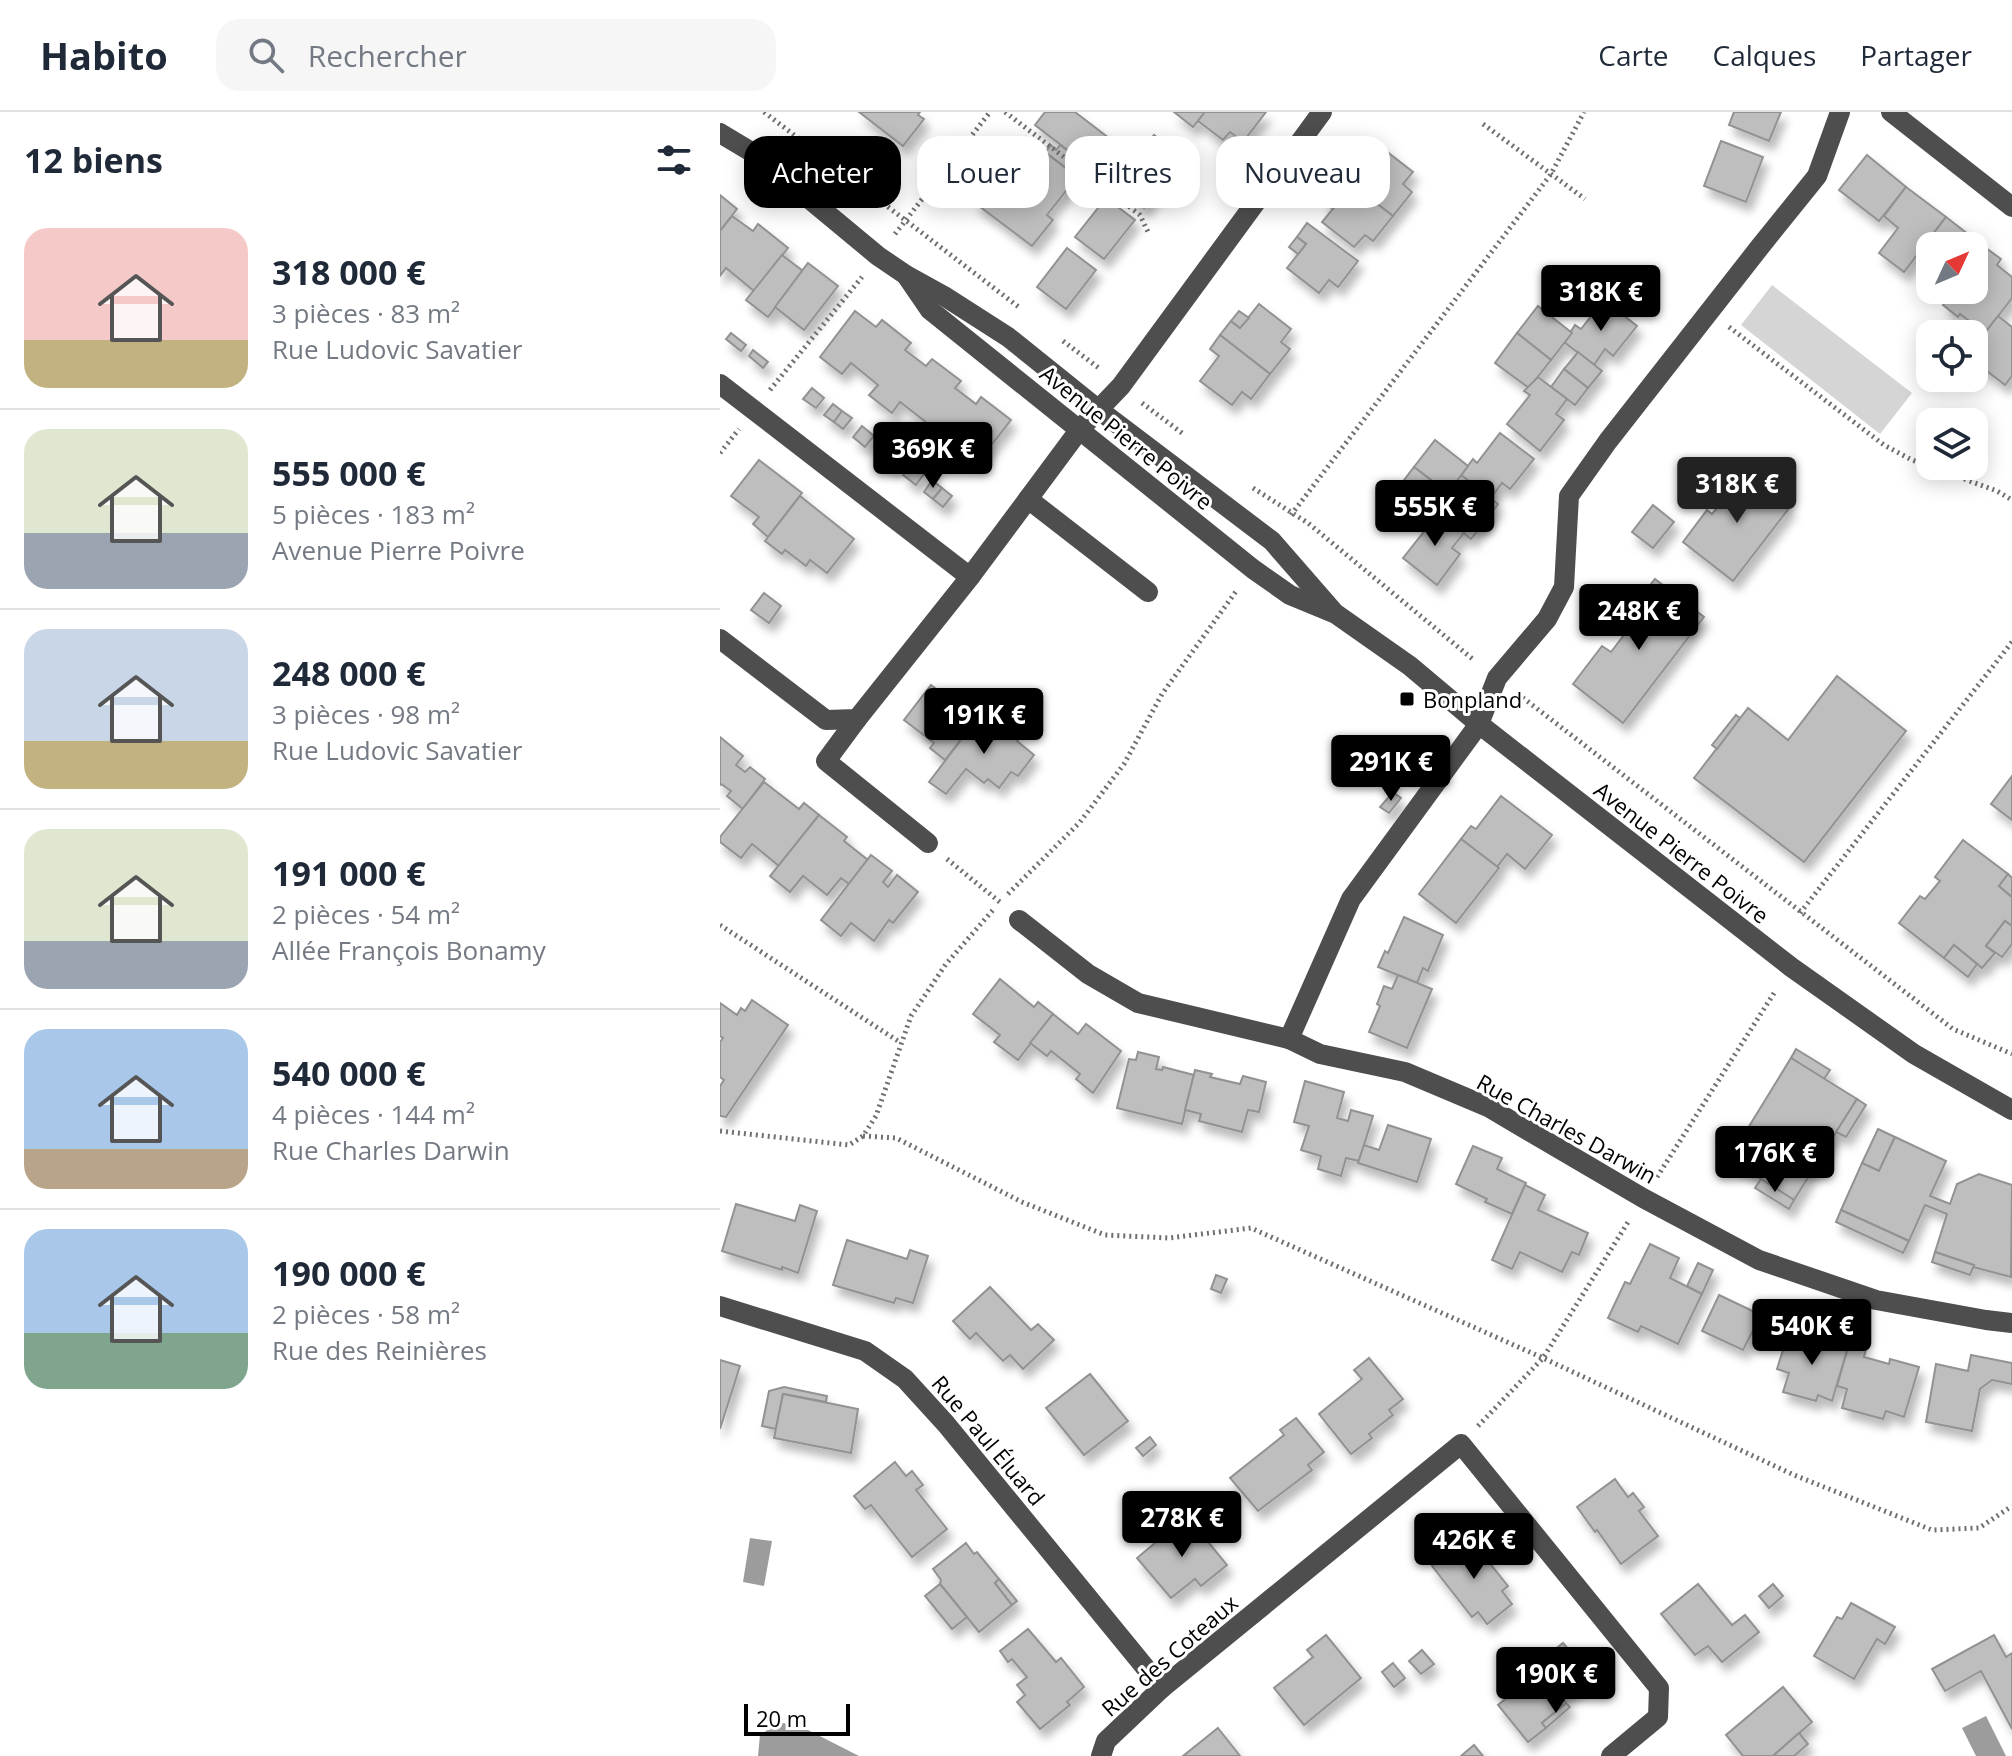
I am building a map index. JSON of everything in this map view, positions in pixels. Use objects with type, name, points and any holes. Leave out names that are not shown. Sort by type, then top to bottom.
[{"type":"street","points":[[928,843],[826,761],[970,577],[1080,429],[1121,386],[1322,112]]},
{"type":"street","points":[[1289,1039],[1351,899],[1479,724],[1497,678],[1547,619],[1564,587],[1569,496],[1608,441],[1817,176],[1840,112]]},
{"type":"street","points":[[1891,112],[2012,207]]},
{"type":"street","name":"Avenue Pierre Poivre","points":[[720,133],[755,154],[878,256],[1008,337],[1272,541],[1336,614]]},
{"type":"street","name":"Avenue Pierre Poivre","points":[[906,275],[930,310],[1253,569],[1290,595],[1336,614],[1410,666],[1479,724],[1791,967],[1914,1054],[2012,1110]]},
{"type":"street","points":[[720,384],[970,577]]},
{"type":"street","points":[[1028,499],[1148,592]]},
{"type":"street","points":[[720,639],[826,720],[857,719]]},
{"type":"street","name":"Rue Charles Darwin","points":[[1019,920],[1088,974],[1138,1003],[1289,1039],[1320,1054],[1405,1072],[1488,1107],[1643,1198],[1759,1260],[1876,1300],[2012,1323]]},
{"type":"street","name":"Rue Paul Éluard","points":[[720,1306],[865,1351],[905,1379],[946,1424],[1162,1688]]},
{"type":"street","points":[[1461,1444],[1659,1688],[1658,1717],[1611,1756]]},
{"type":"street","name":"Rue des Coteaux","points":[[1101,1756],[1106,1741],[1162,1688],[1461,1444]]},
{"type":"path","points":[[764,112],[1020,308]]},
{"type":"path","points":[[720,453],[990,112]]},
{"type":"path","points":[[1005,112],[1140,215],[1148,232]]},
{"type":"path","points":[[1293,514],[1551,174],[1584,112]]},
{"type":"path","points":[[1483,124],[1585,199]]},
{"type":"path","points":[[1710,312],[1884,445],[1912,460],[1997,491],[2012,500]]},
{"type":"path","points":[[1057,337],[1193,443]]},
{"type":"path","points":[[1242,480],[1308,523],[1437,632],[1953,1029],[2012,1054]]},
{"type":"path","points":[[1800,913],[2012,642]]},
{"type":"path","points":[[928,843],[1019,920]]},
{"type":"path","points":[[720,925],[901,1043]]},
{"type":"path","points":[[1461,1444],[1543,1358],[1791,967]]},
{"type":"path","points":[[863,1136],[896,1138],[1022,1202],[1105,1235],[1169,1238],[1251,1228],[1543,1358],[1794,1475],[1932,1530],[1979,1528],[2012,1506]]},
{"type":"shaded area","points":[[1772,285],[1912,393],[1880,434],[1741,325]]},
{"type":"shaded area","points":[[750,1538],[772,1541],[764,1586],[743,1582]]},
{"type":"shaded area","points":[[1986,1716],[2006,1756],[1976,1756],[1962,1728]]},
{"type":"shaded area","points":[[779,1722],[804,1728],[859,1756],[758,1756],[760,1735]]},
{"type":"building","points":[[859,112],[920,112],[918,115],[924,119],[903,146],[901,136],[890,136]]},
{"type":"building","points":[[1045,112],[1075,112],[1106,136],[1065,136],[1065,148],[1035,125]]},
{"type":"building","points":[[1174,112],[1205,112],[1193,127]]},
{"type":"building","points":[[1205,112],[1266,112],[1248,136],[1235,136],[1230,132],[1226,136],[1218,136],[1198,121]]},
{"type":"building","points":[[1734,112],[1781,112],[1769,141],[1729,125]]},
{"type":"building","points":[[1721,141],[1763,157],[1746,202],[1704,186]]},
{"type":"building","points":[[1051,145],[1056,150],[1060,145],[1065,149],[1065,167],[1049,155]]},
{"type":"building","points":[[1390,154],[1413,172],[1403,184],[1412,192],[1393,216],[1382,208],[1390,208]]},
{"type":"building","points":[[1049,155],[1065,168],[1065,192],[1047,215],[1053,220],[1032,246],[982,208],[1049,208]]},
{"type":"building","points":[[1867,155],[1906,187],[1879,221],[1839,190]]},
{"type":"building","points":[[1906,187],[1946,217],[1935,232],[1916,232],[1916,256],[1904,272],[1879,253],[1898,228],[1884,216]]},
{"type":"building","points":[[720,195],[737,209],[720,231]]},
{"type":"building","points":[[1098,208],[1119,208],[1135,220],[1104,259],[1075,237]]},
{"type":"building","points":[[1334,208],[1382,208],[1393,216],[1373,241],[1365,235],[1354,247],[1322,222]]},
{"type":"building","points":[[732,216],[753,231],[758,224],[788,248],[754,291],[726,268],[720,276],[720,231]]},
{"type":"building","points":[[1946,217],[1965,232],[1935,232]]},
{"type":"building","points":[[1307,223],[1358,261],[1338,287],[1329,280],[1319,293],[1287,268],[1306,244],[1297,237]]},
{"type":"building","points":[[1297,237],[1306,244],[1298,254],[1289,247]]},
{"type":"building","points":[[1067,248],[1096,270],[1066,309],[1037,287]]},
{"type":"building","points":[[1988,249],[2001,259],[1997,265],[2012,277],[2012,298],[1988,329],[1988,320],[1968,320],[1960,314],[1958,317],[1943,305],[1988,304]]},
{"type":"building","points":[[782,255],[803,271],[768,317],[746,300]]},
{"type":"building","points":[[808,263],[838,286],[804,330],[775,307]]},
{"type":"building","points":[[1604,300],[1637,326],[1613,356],[1605,349],[1594,365],[1564,342],[1575,325],[1581,329]]},
{"type":"building","points":[[1259,304],[1291,329],[1281,342],[1290,349],[1270,374],[1220,335],[1231,321],[1240,328]]},
{"type":"building","points":[[1538,306],[1572,333],[1551,360],[1517,333]]},
{"type":"building","points":[[855,311],[876,327],[882,320],[911,343],[905,350],[926,366],[932,359],[961,381],[955,388],[976,404],[981,397],[1011,420],[978,462],[950,440],[941,451],[919,434],[927,423],[900,402],[892,413],[869,395],[878,385],[851,363],[842,374],[820,357]]},
{"type":"building","points":[[1239,311],[1249,318],[1240,328],[1231,321]]},
{"type":"building","points":[[1998,316],[2012,327],[2012,376],[2005,385],[1988,372],[1988,329]]},
{"type":"building","points":[[731,333],[746,345],[741,351],[726,339]]},
{"type":"building","points":[[1517,333],[1551,360],[1529,388],[1495,363]]},
{"type":"building","points":[[1220,335],[1270,374],[1251,399],[1242,392],[1232,405],[1200,381],[1219,356],[1210,349]]},
{"type":"building","points":[[753,350],[768,362],[763,368],[749,356]]},
{"type":"building","points":[[1578,352],[1602,371],[1588,388],[1564,369]]},
{"type":"building","points":[[1564,369],[1588,388],[1575,405],[1551,387]]},
{"type":"building","points":[[1538,377],[1567,399],[1556,414],[1564,420],[1540,451],[1507,424],[1530,395],[1524,391]]},
{"type":"building","points":[[812,388],[824,398],[816,408],[803,399]]},
{"type":"building","points":[[833,404],[842,411],[834,422],[824,415]]},
{"type":"building","points":[[842,411],[852,418],[843,429],[834,422]]},
{"type":"building","points":[[862,426],[874,436],[865,447],[853,437]]},
{"type":"building","points":[[1500,433],[1534,459],[1510,489],[1502,483],[1491,498],[1461,475],[1473,459],[1477,463]]},
{"type":"building","points":[[1435,440],[1468,466],[1448,493],[1414,467]]},
{"type":"building","points":[[882,442],[892,450],[884,461],[874,453]]},
{"type":"building","points":[[892,450],[902,457],[893,468],[884,461]]},
{"type":"building","points":[[759,460],[802,493],[768,537],[753,524],[759,517],[731,496]]},
{"type":"building","points":[[911,465],[924,474],[916,485],[903,475]]},
{"type":"building","points":[[1414,467],[1448,493],[1425,522],[1392,496]]},
{"type":"building","points":[[1740,468],[1790,507],[1733,581],[1683,542],[1707,510],[1712,514],[1722,502],[1717,498]]},
{"type":"building","points":[[932,480],[942,488],[933,499],[924,492]]},
{"type":"building","points":[[1475,486],[1498,504],[1485,522],[1461,503]]},
{"type":"building","points":[[942,488],[952,496],[943,507],[933,499]]},
{"type":"building","points":[[800,496],[854,539],[827,573],[810,560],[806,566],[785,550],[782,554],[765,541]]},
{"type":"building","points":[[1461,503],[1485,522],[1471,539],[1448,521]]},
{"type":"building","points":[[1653,505],[1674,522],[1653,548],[1632,532]]},
{"type":"building","points":[[1434,510],[1464,533],[1452,548],[1460,554],[1437,585],[1403,558],[1426,529],[1421,526]]},
{"type":"building","points":[[1655,579],[1704,617],[1623,723],[1573,684],[1602,646],[1611,652],[1633,623],[1625,617]]},
{"type":"building","points":[[764,593],[781,606],[769,623],[751,610]]},
{"type":"building","points":[[1837,676],[1906,731],[1804,862],[1694,778],[1748,708],[1788,740]]},
{"type":"building","points":[[931,685],[976,720],[945,760],[930,748],[934,743],[904,720]]},
{"type":"building","points":[[983,711],[1034,755],[1018,776],[1011,772],[999,788],[988,779],[984,783],[966,769],[946,794],[929,782]]},
{"type":"building","points":[[1736,715],[1740,718],[1717,749],[1712,745]]},
{"type":"building","points":[[720,737],[743,756],[736,765],[745,772],[750,767],[765,779],[743,809],[727,796],[731,791],[720,785]]},
{"type":"building","points":[[2012,776],[2012,820],[1991,804]]},
{"type":"building","points":[[764,782],[799,809],[804,803],[819,815],[779,866],[752,844],[741,858],[720,842],[720,837]]},
{"type":"building","points":[[1393,792],[1401,798],[1389,813],[1380,807]]},
{"type":"building","points":[[1501,796],[1552,835],[1525,869],[1507,854],[1497,867],[1461,839],[1471,826],[1476,829]]},
{"type":"building","points":[[819,815],[847,837],[844,841],[868,860],[849,884],[841,878],[827,895],[803,876],[790,892],[770,876]]},
{"type":"building","points":[[1461,839],[1499,868],[1456,923],[1419,894]]},
{"type":"building","points":[[1963,840],[2008,874],[1999,886],[2012,897],[2012,926],[2005,921],[1986,946],[1995,953],[1982,968],[1954,945],[1944,958],[1899,923],[1920,896],[1925,899],[1940,881],[1935,877]]},
{"type":"building","points":[[871,855],[892,871],[883,882],[888,887],[897,875],[918,892],[893,923],[889,920],[874,941],[851,923],[841,936],[821,920]]},
{"type":"building","points":[[2008,874],[2012,878],[2012,897],[1999,886]]},
{"type":"building","points":[[1404,917],[1443,935],[1428,971],[1423,968],[1417,983],[1378,967],[1385,951],[1388,953]]},
{"type":"building","points":[[2005,921],[2012,926],[2012,944],[2002,957],[1986,946]]},
{"type":"building","points":[[1954,945],[1977,964],[1968,977],[1944,958]]},
{"type":"building","points":[[1398,975],[1432,989],[1407,1048],[1369,1032],[1384,986],[1392,989]]},
{"type":"building","points":[[1000,979],[1034,1007],[1038,1002],[1053,1014],[1018,1060],[994,1042],[1000,1035],[973,1014]]},
{"type":"building","points":[[752,1000],[788,1025],[726,1117],[720,1116],[720,1086],[724,1080],[720,1077],[720,1042],[723,1038],[720,1036],[720,1003],[737,1015],[741,1008],[745,1011]]},
{"type":"building","points":[[1053,1014],[1078,1034],[1086,1024],[1121,1051],[1093,1093],[1076,1079],[1080,1074],[1051,1051],[1047,1056],[1030,1043]]},
{"type":"building","points":[[1796,1049],[1830,1070],[1824,1079],[1791,1058]]},
{"type":"building","points":[[1138,1052],[1159,1057],[1156,1069],[1162,1070],[1163,1067],[1194,1075],[1182,1124],[1117,1108],[1129,1059],[1136,1060]]},
{"type":"building","points":[[1791,1058],[1857,1099],[1794,1200],[1729,1159]]},
{"type":"building","points":[[1195,1070],[1240,1084],[1243,1076],[1266,1082],[1259,1112],[1248,1110],[1242,1132],[1199,1121],[1201,1114],[1185,1110]]},
{"type":"building","points":[[1305,1081],[1344,1092],[1337,1118],[1348,1121],[1351,1110],[1373,1116],[1359,1161],[1346,1158],[1341,1176],[1318,1169],[1321,1156],[1301,1150],[1309,1126],[1294,1122]]},
{"type":"building","points":[[1857,1099],[1866,1105],[1846,1137],[1836,1132]]},
{"type":"building","points":[[1388,1125],[1431,1139],[1417,1182],[1358,1163],[1364,1145],[1379,1150]]},
{"type":"building","points":[[1878,1129],[1895,1137],[1879,1171],[1862,1163]]},
{"type":"building","points":[[1895,1137],[1946,1161],[1930,1196],[1950,1204],[1957,1184],[1979,1174],[2012,1185],[2011,1277],[1935,1252],[1947,1214],[1925,1205],[1909,1241],[1841,1210],[1862,1163],[1879,1171]]},
{"type":"building","points":[[1473,1146],[1502,1158],[1497,1169],[1526,1183],[1512,1214],[1456,1184]]},
{"type":"building","points":[[1761,1179],[1794,1200],[1789,1209],[1755,1188]]},
{"type":"building","points":[[1525,1185],[1545,1195],[1538,1210],[1588,1233],[1579,1255],[1572,1252],[1562,1272],[1520,1252],[1512,1269],[1492,1260]]},
{"type":"building","points":[[736,1204],[795,1221],[800,1205],[817,1211],[798,1273],[722,1251]]},
{"type":"building","points":[[1841,1210],[1909,1241],[1903,1253],[1836,1222]]},
{"type":"building","points":[[847,1240],[907,1259],[910,1250],[928,1256],[913,1303],[896,1298],[894,1303],[833,1285]]},
{"type":"building","points":[[1650,1244],[1679,1258],[1670,1278],[1702,1294],[1678,1344],[1641,1326],[1638,1332],[1608,1318],[1625,1282],[1630,1284]]},
{"type":"building","points":[[1935,1252],[1974,1265],[1970,1275],[1932,1262]]},
{"type":"building","points":[[1698,1263],[1713,1270],[1702,1294],[1687,1286]]},
{"type":"building","points":[[1216,1275],[1227,1279],[1221,1293],[1211,1289]]},
{"type":"building","points":[[990,1287],[1031,1330],[1038,1324],[1054,1340],[1023,1369],[1010,1355],[1003,1361],[976,1333],[970,1339],[953,1321]]},
{"type":"building","points":[[1719,1295],[1761,1315],[1743,1350],[1702,1331]]},
{"type":"building","points":[[1788,1334],[1829,1346],[1831,1338],[1849,1344],[1832,1401],[1818,1395],[1816,1401],[1783,1392],[1789,1373],[1777,1369]]},
{"type":"building","points":[[1849,1344],[1866,1349],[1864,1357],[1889,1364],[1890,1359],[1919,1367],[1904,1417],[1886,1411],[1883,1419],[1842,1408],[1847,1389],[1837,1386]]},
{"type":"building","points":[[1971,1355],[2012,1363],[2012,1384],[1992,1380],[1980,1389],[1972,1431],[1926,1422],[1936,1364],[1968,1371]]},
{"type":"building","points":[[1369,1358],[1403,1399],[1389,1410],[1393,1415],[1369,1434],[1372,1438],[1351,1454],[1319,1414],[1362,1379],[1354,1370]]},
{"type":"building","points":[[720,1360],[740,1366],[720,1429]]},
{"type":"building","points":[[1090,1374],[1128,1421],[1084,1455],[1046,1408]]},
{"type":"building","points":[[784,1387],[827,1396],[826,1402],[783,1394],[776,1429],[762,1426],[769,1391]]},
{"type":"building","points":[[783,1394],[858,1409],[851,1453],[774,1438]]},
{"type":"building","points":[[1296,1418],[1324,1452],[1308,1465],[1312,1470],[1258,1511],[1230,1478],[1284,1435],[1280,1430]]},
{"type":"building","points":[[1150,1437],[1156,1445],[1143,1456],[1136,1448]]},
{"type":"building","points":[[895,1462],[906,1476],[912,1471],[923,1485],[916,1490],[947,1529],[912,1557],[871,1505],[865,1509],[854,1496]]},
{"type":"building","points":[[1615,1479],[1628,1497],[1633,1493],[1644,1507],[1639,1511],[1658,1536],[1621,1564],[1577,1507]]},
{"type":"building","points":[[1187,1516],[1227,1565],[1201,1586],[1195,1579],[1171,1598],[1137,1558]]},
{"type":"building","points":[[1468,1536],[1508,1586],[1502,1591],[1512,1604],[1487,1624],[1478,1612],[1472,1617],[1432,1566]]},
{"type":"building","points":[[966,1543],[999,1579],[995,1583],[1012,1605],[979,1632],[940,1584],[941,1580],[933,1569]]},
{"type":"building","points":[[999,1579],[1017,1601],[1012,1605],[995,1583]]},
{"type":"building","points":[[940,1584],[967,1617],[952,1629],[925,1596]]},
{"type":"building","points":[[1698,1584],[1732,1625],[1745,1615],[1759,1632],[1722,1662],[1708,1646],[1695,1655],[1661,1614]]},
{"type":"building","points":[[1773,1584],[1783,1596],[1769,1608],[1759,1596]]},
{"type":"building","points":[[1851,1603],[1895,1627],[1885,1644],[1877,1639],[1854,1679],[1814,1656],[1837,1617],[1842,1619]]},
{"type":"building","points":[[1028,1629],[1056,1662],[1061,1658],[1084,1687],[1067,1702],[1070,1705],[1040,1729],[1017,1702],[1025,1695],[1017,1685],[1027,1677],[1012,1659],[1008,1662],[1000,1651]]},
{"type":"building","points":[[1326,1635],[1361,1678],[1304,1725],[1274,1688],[1313,1657],[1307,1650]]},
{"type":"building","points":[[1994,1635],[2006,1657],[2012,1653],[2012,1729],[1981,1671],[1945,1691],[1932,1669]]},
{"type":"building","points":[[1563,1643],[1590,1675],[1563,1699],[1566,1703],[1542,1723],[1546,1728],[1528,1742],[1498,1705],[1552,1661],[1548,1655]]},
{"type":"building","points":[[1422,1650],[1434,1664],[1421,1674],[1409,1661]]},
{"type":"building","points":[[1393,1663],[1405,1678],[1394,1687],[1382,1672]]},
{"type":"building","points":[[1783,1687],[1812,1722],[1773,1756],[1743,1756],[1726,1735]]},
{"type":"building","points":[[1566,1703],[1570,1707],[1546,1728],[1542,1723]]},
{"type":"building","points":[[1218,1728],[1240,1756],[1183,1756]]},
{"type":"building","points":[[1799,1733],[1808,1744],[1794,1756],[1773,1756]]},
{"type":"building","points":[[1474,1745],[1483,1756],[1461,1756]]},
{"type":"place","name":"Bonpland","points":[[1407,699]]}]
